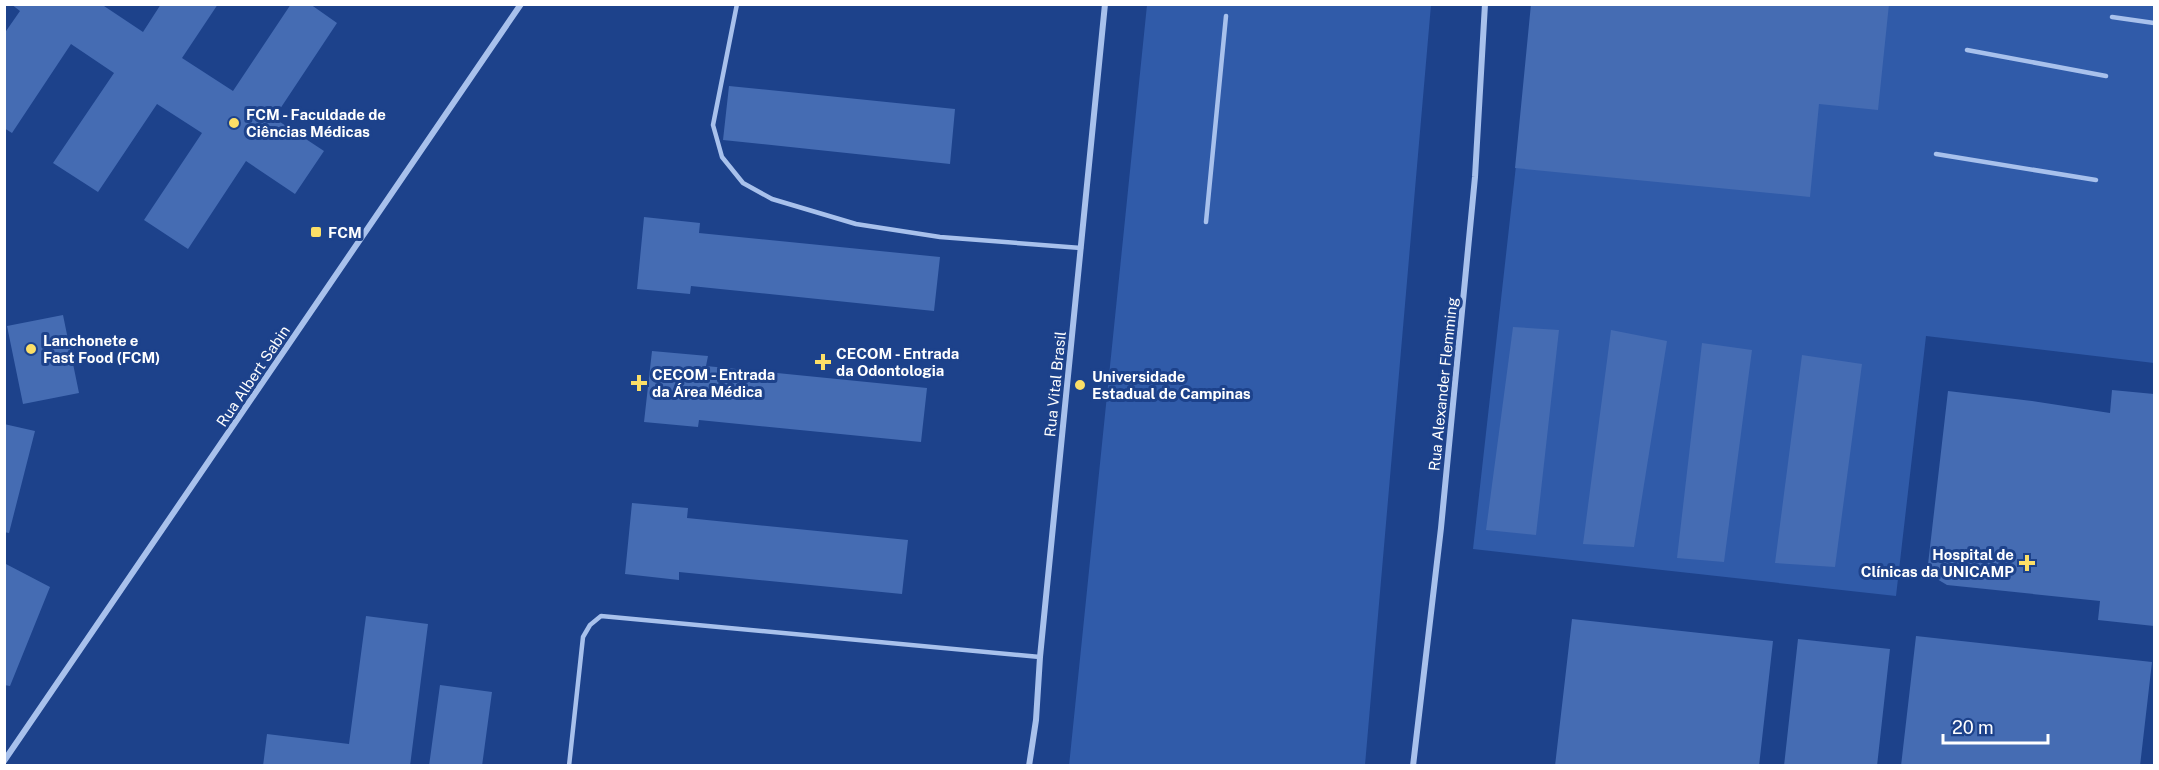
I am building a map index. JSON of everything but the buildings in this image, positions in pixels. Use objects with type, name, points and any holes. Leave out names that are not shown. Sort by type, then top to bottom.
[{"type":"street","name":"Rua Albert Sabin","points":[[4,761],[521,4]]},
{"type":"street","name":"Rua Vital Brasil","points":[[1029,765],[1036,720],[1040,657],[1105,4]]},
{"type":"street","name":"Rua Alexander Flemming","points":[[1413,765],[1441,528],[1474,189],[1485,4]]},
{"type":"lane","points":[[737,4],[713,125],[722,157],[743,183],[772,199],[856,224],[940,237],[1081,248]]},
{"type":"lane","points":[[1206,222],[1226,16]]},
{"type":"lane","points":[[2112,17],[2154,23]]},
{"type":"lane","points":[[1968,50],[2106,76]]},
{"type":"lane","points":[[1936,154],[2096,180]]},
{"type":"lane","points":[[569,765],[583,637],[590,625],[601,616],[1040,657]]},
{"type":"shaded area","points":[[1147,5],[1431,5],[1365,765],[1069,766]]},
{"type":"shaded area","points":[[1534,5],[2154,5],[2154,363],[1926,336],[1896,596],[1473,549]]},
{"type":"place","name":"FCM - Faculdade de Ciências Médicas","points":[[234,123]]},
{"type":"place","name":"FCM","points":[[316,232]]},
{"type":"place","name":"Lanchonete e Fast Food (FCM)","points":[[31,349]]},
{"type":"place","name":"CECOM - Entrada da Odontologia","points":[[823,362]]},
{"type":"place","name":"CECOM - Entrada da Área Médica","points":[[639,383]]},
{"type":"place","name":"Universidade Estadual de Campinas","points":[[1080,385]]},
{"type":"place","name":"Hospital de Clínicas da UNICAMP","points":[[2027,563]]}]
